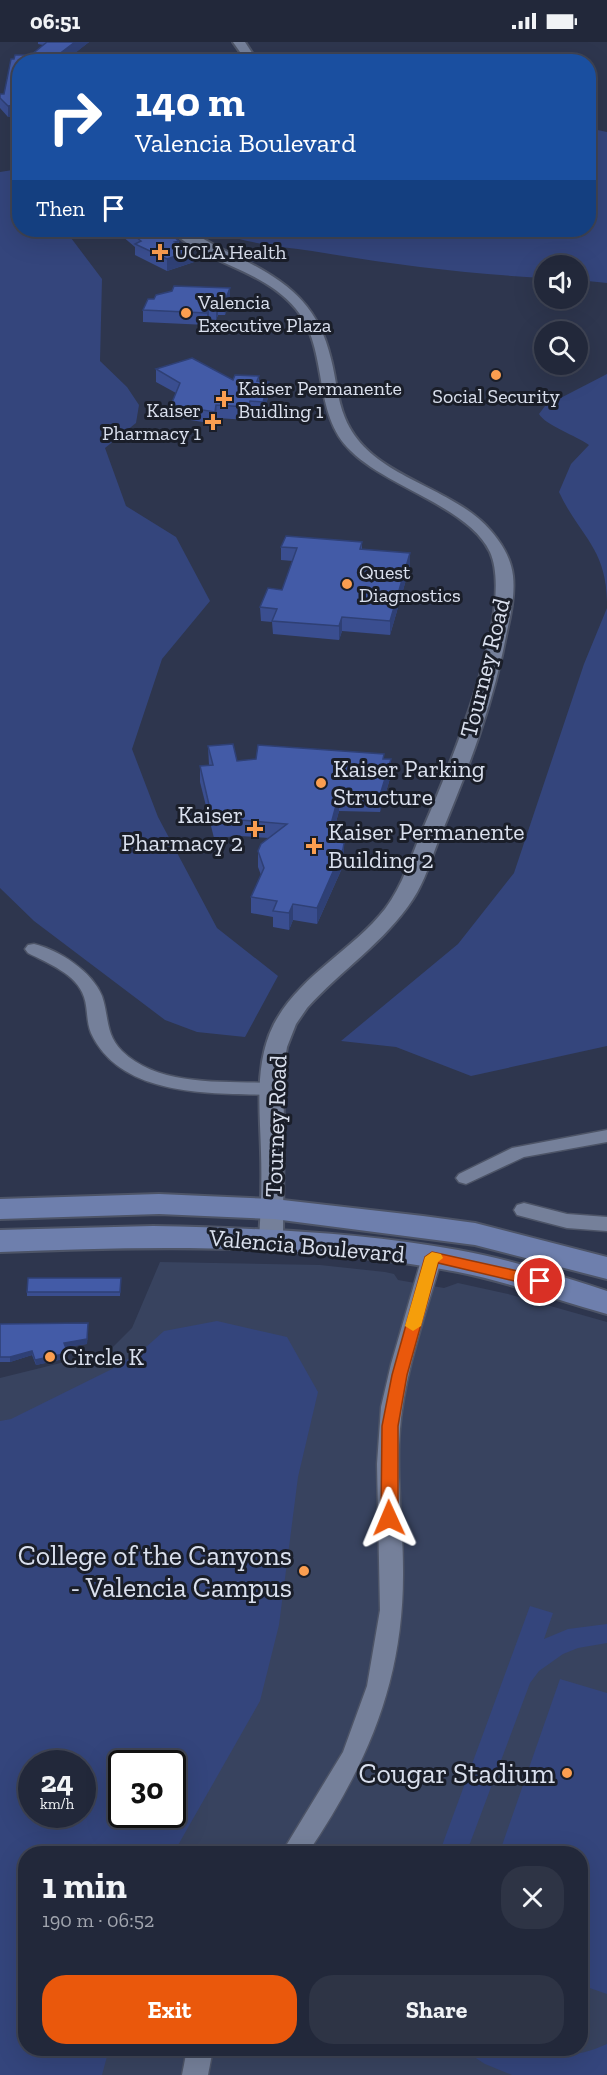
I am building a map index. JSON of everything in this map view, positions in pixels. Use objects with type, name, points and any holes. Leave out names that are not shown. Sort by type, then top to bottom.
[{"type":"main road","name":"Valencia Boulevard","points":[[0,1209],[159,1204],[272,1224],[521,1275],[607,1303]]},
{"type":"main road","name":"Valencia Boulevard","points":[[0,1241],[272,1224],[423,1226],[475,1234],[607,1268]]},
{"type":"main road","points":[[432,1257],[462,1249],[545,1267],[607,1287]]},
{"type":"street","name":"Tourney Road","points":[[192,237],[258,271],[304,310],[321,340],[342,430],[354,446],[385,470],[453,506],[472,521],[499,553],[505,570],[496,641],[478,715],[445,801],[404,897],[378,930],[312,988],[294,1012],[277,1046],[272,1089],[272,1224]]},
{"type":"street","points":[[34,949],[70,968],[93,994],[100,1034],[116,1057],[147,1075],[189,1084],[272,1089]]},
{"type":"street","points":[[466,1178],[519,1152],[607,1136]]},
{"type":"street","points":[[524,1210],[567,1221],[607,1224]]},
{"type":"street","points":[[299,1846],[327,1808],[345,1775],[367,1727],[381,1677],[388,1642],[392,1591],[390,1426],[400,1375],[432,1257]]},
{"type":"street","points":[[195,2075],[199,2056]]},
{"type":"shaded area","points":[[596,130],[607,132],[607,283],[588,281],[588,255],[534,255],[534,277],[399,264],[262,244],[233,237],[596,237]]},
{"type":"shaded area","points":[[12,170],[12,237],[70,237],[102,279],[100,361],[127,387],[139,405],[136,423],[105,448],[126,506],[176,537],[210,601],[162,659],[132,749],[158,817],[217,928],[278,976],[245,1037],[197,1032],[165,1020],[34,921],[0,888],[0,172]]},
{"type":"shaded area","points":[[607,374],[607,602],[606,583],[597,555],[559,492],[571,464],[589,445],[548,422],[539,414],[545,406]]},
{"type":"shaded area","points":[[607,608],[607,1046],[471,1076],[396,1047],[341,1041],[458,944],[514,873],[584,664]]},
{"type":"shaded area","name":"College of the Canyons - Valencia Campus","points":[[160,1262],[320,1265],[385,1272],[394,1274],[398,1280],[444,1288],[458,1283],[508,1294],[607,1322],[607,2075],[0,2075],[0,1378],[109,1351],[132,1328]]},
{"type":"shaded area","points":[[217,1321],[287,1337],[318,1392],[298,1477],[279,1625],[260,1701],[178,1846],[18,1846],[18,2056],[107,2056],[102,2075],[0,2075],[0,1421],[11,1419],[112,1369],[145,1348],[164,1331]]},
{"type":"shaded area","points":[[530,1606],[553,1613],[544,1639],[568,1629],[607,1624],[607,1643],[578,1648],[563,1654],[539,1671],[530,1683],[469,1846],[442,1846]]},
{"type":"shaded area","name":"Cougar Stadium","points":[[560,1679],[607,1693],[607,1994],[588,1987],[588,1846],[502,1846]]},
{"type":"shaded area","points":[[607,2044],[607,2074],[512,2075],[485,2064],[473,2056],[588,2056],[588,2051]]},
{"type":"building","points":[[47,42],[75,42],[59,54],[32,54]]},
{"type":"building","points":[[11,59],[12,105],[8,106],[0,98],[0,94],[4,94]]},
{"type":"building","points":[[136,237],[174,237],[179,241],[175,242],[193,250],[167,259],[135,244],[141,241]]},
{"type":"building","points":[[174,286],[230,288],[224,303],[218,303],[216,308],[209,307],[207,313],[143,310],[148,299],[154,299],[156,295],[172,291]]},
{"type":"building","points":[[192,358],[233,380],[235,375],[259,376],[257,381],[269,382],[263,402],[250,401],[248,407],[216,405],[215,412],[171,405],[180,383],[156,369]]},
{"type":"building","name":"Quest Diagnostics","points":[[286,536],[362,542],[360,549],[410,553],[390,621],[342,617],[339,626],[272,621],[277,609],[260,607],[268,588],[282,590],[297,548],[281,547]]},
{"type":"building","points":[[233,744],[237,761],[256,759],[258,745],[384,754],[383,759],[391,759],[380,795],[339,794],[331,824],[335,830],[333,841],[344,843],[343,849],[317,908],[293,904],[289,913],[273,911],[277,901],[251,897],[264,868],[258,851],[261,844],[287,824],[240,820],[213,822],[200,766],[213,765],[208,746]]},
{"type":"building","points":[[28,1278],[121,1278],[120,1292],[27,1292]]},
{"type":"building","name":"Circle K","points":[[88,1323],[87,1339],[64,1343],[68,1353],[35,1360],[32,1351],[10,1357],[0,1357],[0,1324]]},
{"type":"slow traffic","points":[[413,1326],[432,1257],[436,1258]]},
{"type":"place","name":"UCLA Health","points":[[160,252]]},
{"type":"place","name":"Valencia Executive Plaza","points":[[186,313]]},
{"type":"place","name":"Social Security","points":[[496,375]]},
{"type":"place","name":"Kaiser Permanente Buidling 1","points":[[224,399]]},
{"type":"place","name":"Kaiser Pharmacy 1","points":[[213,422]]},
{"type":"place","name":"Quest Diagnostics","points":[[347,584]]},
{"type":"place","name":"Kaiser Parking Structure","points":[[321,783]]},
{"type":"place","name":"Kaiser Pharmacy 2","points":[[255,829]]},
{"type":"place","name":"Kaiser Permanente Building 2","points":[[314,846]]},
{"type":"place","name":"Circle K","points":[[50,1357]]},
{"type":"place","name":"College of the Canyons - Valencia Campus","points":[[304,1571]]},
{"type":"place","name":"Cougar Stadium","points":[[567,1773]]},
{"type":"route","points":[[389,1518],[390,1426],[400,1375],[432,1257],[540,1281]]}]
